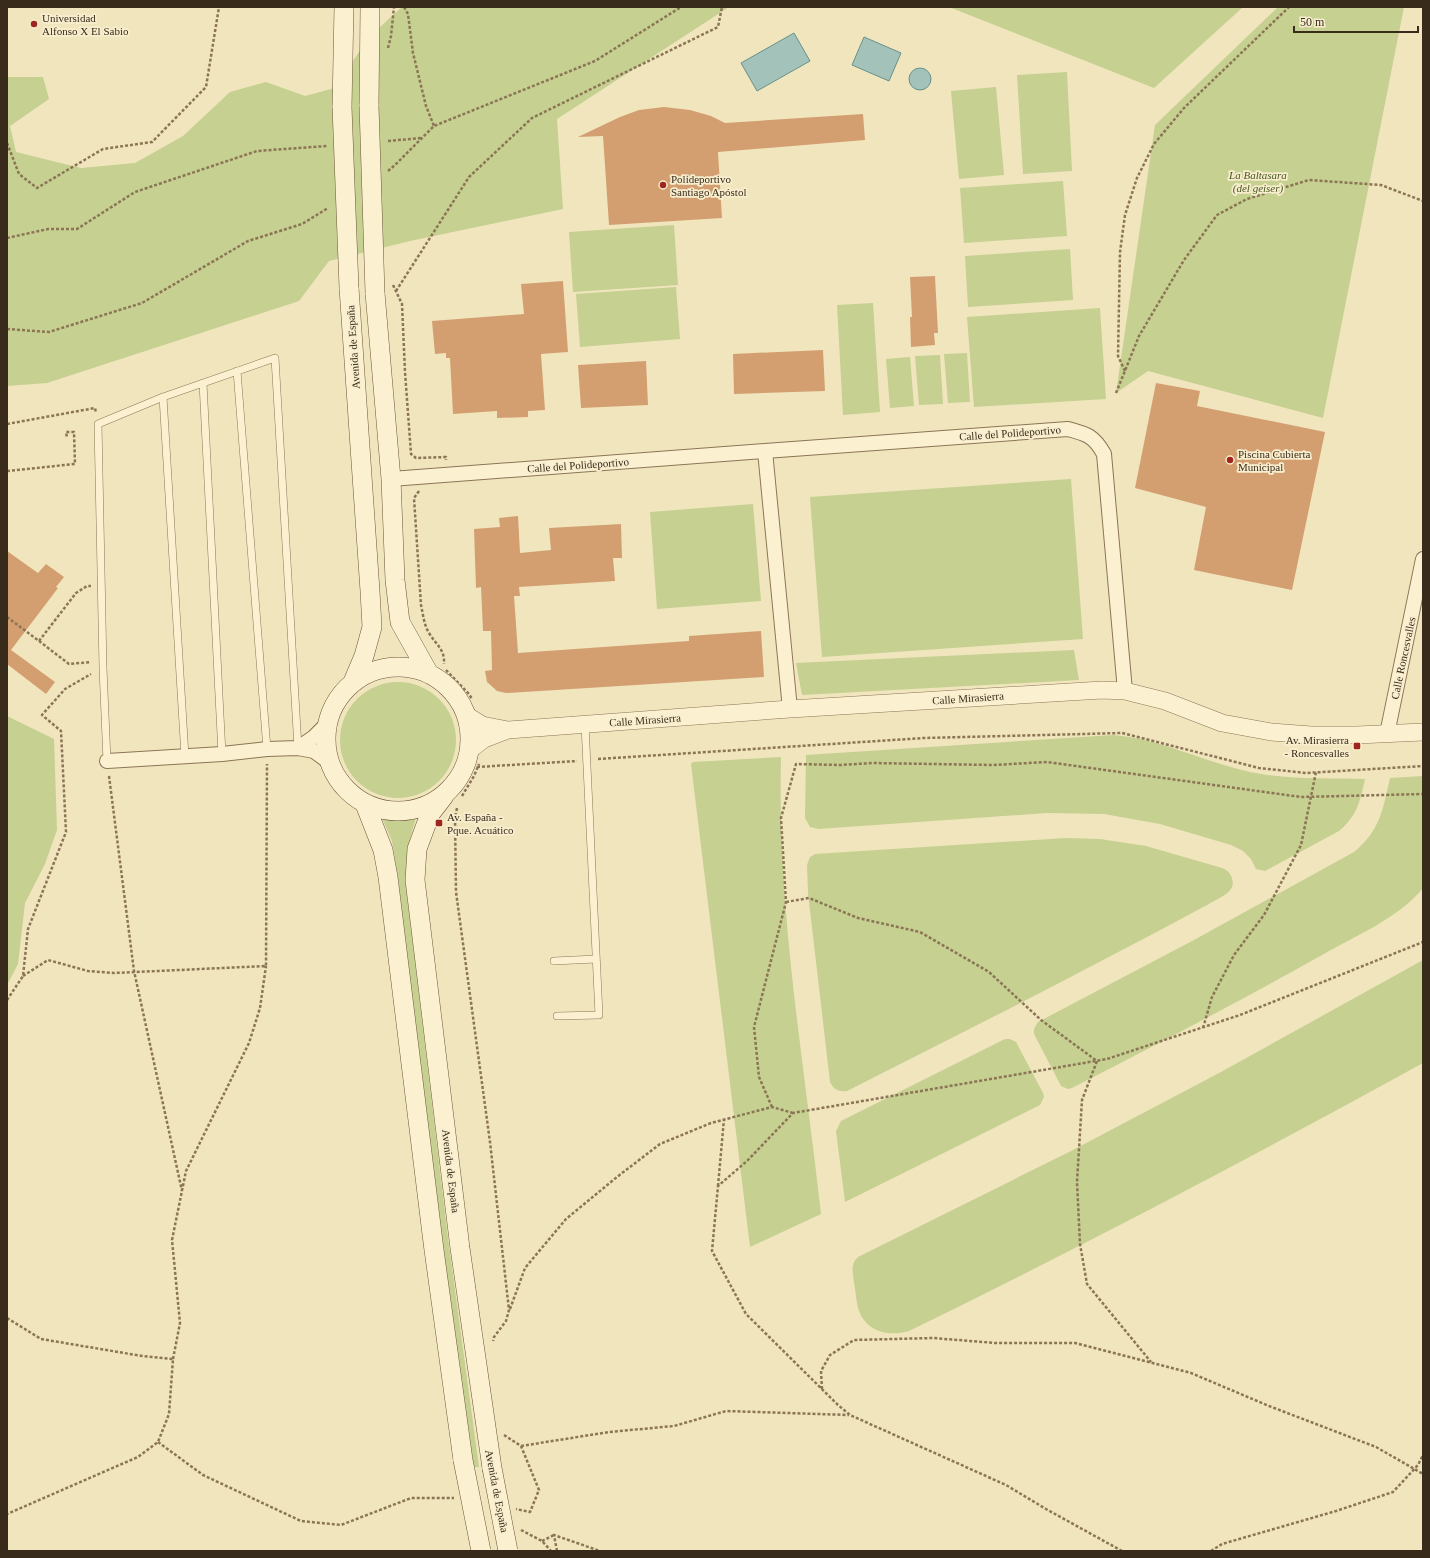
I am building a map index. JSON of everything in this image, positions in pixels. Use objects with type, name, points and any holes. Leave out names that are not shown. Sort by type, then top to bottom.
[{"type":"main road","name":"Avenida de España","points":[[344,7],[342,107],[349,288],[372,627],[364,656],[353,682]]},
{"type":"main road","points":[[370,7],[368,106],[375,293],[391,479],[395,580],[400,622],[429,674]]},
{"type":"main road","points":[[429,674],[403,667],[376,670],[353,682],[332,708],[327,724],[325,743],[329,762],[335,776],[346,790],[366,804],[385,811],[406,811],[454,801]]},
{"type":"main road","name":"Avenida de España","points":[[429,674],[445,684],[457,698],[471,710],[470,732],[475,756],[465,767],[456,783],[454,801],[430,814],[417,849],[414,880],[460,1248],[492,1468],[508,1551]]},
{"type":"main road","points":[[366,804],[383,850],[388,877],[434,1250],[463,1460],[481,1551]]},
{"type":"street","name":"Calle del Polideportivo","points":[[391,479],[1068,429],[1083,433],[1097,442],[1104,454],[1125,691]]},
{"type":"street","points":[[765,451],[790,709]]},
{"type":"street","name":"Calle Roncesvalles","points":[[1388,734],[1423,559]]},
{"type":"street","name":"Calle Mirasierra","points":[[471,710],[482,725],[508,730],[790,709],[1102,690],[1125,691],[1165,701],[1222,723],[1271,732],[1357,736],[1423,732]]},
{"type":"street","points":[[298,748],[314,737],[327,724]]},
{"type":"street","name":"Calle Mirasierra","points":[[475,756],[484,739],[508,730]]},
{"type":"street","points":[[107,761],[298,748],[314,751],[329,762]]},
{"type":"lane","points":[[107,761],[103,664],[98,424],[163,397],[275,358],[298,748]]},
{"type":"lane","points":[[237,371],[267,749]]},
{"type":"lane","points":[[203,383],[222,754]]},
{"type":"lane","points":[[163,397],[185,756]]},
{"type":"lane","points":[[557,1016],[599,1015],[586,725]]},
{"type":"lane","points":[[554,961],[596,959]]},
{"type":"path","points":[[7,143],[19,174],[37,188],[103,150],[152,142],[206,87],[219,7]]},
{"type":"path","points":[[404,7],[408,14],[413,53],[426,106],[434,126]]},
{"type":"path","points":[[396,291],[470,177],[532,118],[718,27],[722,7]]},
{"type":"path","points":[[1125,371],[1118,356],[1120,252],[1125,215],[1137,178],[1154,144],[1184,108],[1289,7]]},
{"type":"path","points":[[382,141],[421,138]]},
{"type":"path","points":[[7,238],[48,229],[77,229],[134,192],[257,152],[328,146]]},
{"type":"path","points":[[1116,393],[1139,336],[1184,260],[1217,215],[1247,199],[1309,180],[1381,185],[1423,201]]},
{"type":"path","points":[[389,279],[402,304],[411,454],[416,458],[446,456],[447,475]]},
{"type":"path","points":[[7,424],[95,408],[98,424]]},
{"type":"path","points":[[7,471],[75,464],[74,432],[66,432],[67,438]]},
{"type":"path","points":[[426,491],[419,491],[414,498],[421,605],[429,632],[445,655],[444,668],[469,694],[471,710]]},
{"type":"path","points":[[40,641],[76,593],[87,586],[101,586]]},
{"type":"path","points":[[7,617],[69,664],[103,664]]},
{"type":"path","points":[[23,976],[28,929],[66,832],[61,731],[42,715],[66,689],[103,664]]},
{"type":"path","points":[[477,767],[924,738],[1122,733],[1259,768],[1306,773],[1423,766]]},
{"type":"path","points":[[7,1514],[138,1457],[158,1442],[169,1414],[173,1359],[180,1322],[172,1240],[186,1171],[249,1043],[260,1008],[266,966],[267,749]]},
{"type":"path","points":[[475,756],[477,767],[454,801],[456,892],[490,1142],[509,1310]]},
{"type":"path","points":[[107,761],[134,971],[182,1191]]},
{"type":"path","points":[[772,1107],[759,1077],[754,1027],[786,902],[781,818],[796,764],[840,765],[873,763],[993,765],[1047,762],[1285,795],[1423,794]]},
{"type":"path","points":[[1203,1028],[1212,997],[1234,955],[1264,915],[1301,845],[1316,772]]},
{"type":"path","points":[[786,902],[809,898],[858,918],[920,932],[989,972],[1041,1020],[1097,1061]]},
{"type":"path","points":[[492,1343],[494,1337],[506,1321],[525,1268],[566,1219],[660,1144],[711,1123],[772,1107],[793,1113],[1107,1060],[1240,1015],[1423,942]]},
{"type":"path","points":[[7,1000],[23,976],[48,960],[88,971],[114,973],[266,966]]},
{"type":"path","points":[[1097,1061],[1082,1100],[1077,1182],[1080,1244],[1087,1284],[1151,1362]]},
{"type":"path","points":[[718,1186],[747,1161],[793,1113]]},
{"type":"path","points":[[724,1119],[712,1251],[746,1314],[850,1415],[1006,1485],[1122,1551]]},
{"type":"path","points":[[7,1318],[41,1339],[142,1356],[173,1359]]},
{"type":"path","points":[[822,1389],[821,1371],[830,1355],[854,1340],[933,1338],[995,1343],[1075,1343],[1191,1373],[1269,1406],[1376,1448],[1423,1474]]},
{"type":"path","points":[[521,1446],[609,1432],[674,1426],[726,1411],[850,1415]]},
{"type":"path","points":[[502,1433],[504,1441]]},
{"type":"path","points":[[158,1442],[203,1476],[301,1521],[341,1524],[411,1498],[459,1498]]},
{"type":"path","points":[[1211,1551],[1222,1544],[1336,1511],[1394,1492],[1414,1470],[1423,1455]]},
{"type":"path","points":[[554,1536],[557,1551]]},
{"type":"path","points":[[542,1541],[554,1536],[600,1551]]},
{"type":"green space","points":[[402,7],[729,7],[557,119],[563,209],[410,241],[329,261],[299,301],[47,383],[7,386],[7,77],[43,77],[49,99],[10,126],[16,152],[81,168],[135,163],[183,136],[230,92],[266,82],[305,96],[335,88],[369,37]]},
{"type":"green space","points":[[949,7],[1243,7],[1154,88]]},
{"type":"green space","name":"La Baltasara (del geiser)","points":[[1278,7],[1404,7],[1323,418],[1148,371],[1116,393],[1155,125]]},
{"type":"green space","points":[[1067,72],[1072,171],[1023,174],[1017,75]]},
{"type":"green space","points":[[996,87],[1004,175],[959,179],[951,91]]},
{"type":"green space","points":[[1063,181],[1067,236],[964,243],[960,188]]},
{"type":"green space","points":[[674,225],[678,285],[573,292],[569,232]]},
{"type":"green space","points":[[1070,249],[1073,300],[968,307],[965,256]]},
{"type":"green space","points":[[676,287],[680,339],[580,347],[576,294]]},
{"type":"green space","points":[[873,303],[880,412],[843,415],[837,305]]},
{"type":"green space","points":[[1100,308],[1106,399],[974,407],[967,317]]},
{"type":"green space","points":[[967,353],[970,402],[948,403],[944,354]]},
{"type":"green space","points":[[940,355],[943,404],[919,405],[915,356]]},
{"type":"green space","points":[[910,357],[914,406],[890,408],[886,359]]},
{"type":"green space","points":[[1071,479],[1083,639],[822,657],[810,497]]},
{"type":"green space","points":[[753,504],[761,601],[657,609],[650,512]]},
{"type":"green space","points":[[1074,650],[1079,680],[802,695],[796,663]]},
{"type":"green space","points":[[398,682],[420,686],[439,699],[452,718],[456,740],[452,762],[439,781],[420,794],[398,798],[376,794],[357,781],[344,762],[340,740],[344,718],[357,699],[376,686]]},
{"type":"green space","points":[[7,716],[54,739],[57,830],[45,864],[25,903],[18,964],[7,985]]},
{"type":"green space","points":[[1114,735],[1148,741],[1230,767],[1260,774],[1305,778],[1365,779],[1354,814],[1339,831],[1265,871],[1256,869],[1251,859],[1243,851],[1231,845],[1160,824],[1104,814],[1047,813],[818,829],[810,827],[805,818],[806,755]]},
{"type":"green space","points":[[781,757],[781,815],[787,929],[821,1214],[750,1247],[691,764],[693,762]]},
{"type":"green space","points":[[1423,776],[1423,888],[1413,899],[1376,926],[1198,1023],[1072,1088],[1068,1089],[1061,1086],[1034,1034],[1034,1029],[1038,1022],[1194,940],[1354,852],[1370,836],[1375,828],[1385,800],[1390,778]]},
{"type":"green space","points":[[382,818],[399,820],[416,818],[410,839],[405,878],[448,1238],[479,1467],[472,1467],[439,1240],[398,878],[392,841]]},
{"type":"green space","points":[[1066,838],[1100,839],[1146,846],[1227,870],[1233,882],[1232,886],[1230,890],[1222,897],[983,1022],[847,1091],[839,1091],[835,1089],[830,1082],[808,893],[807,865],[810,857],[815,854]]},
{"type":"green space","points":[[1423,960],[1423,1063],[1168,1200],[909,1331],[901,1333],[886,1333],[873,1328],[867,1324],[863,1318],[857,1304],[853,1272],[855,1260],[858,1257],[1071,1151],[1221,1072]]},
{"type":"green space","points":[[1005,1039],[1010,1039],[1016,1042],[1043,1093],[1044,1097],[1040,1105],[845,1202],[836,1131],[841,1121]]},
{"type":"water","points":[[794,33],[810,61],[757,91],[741,63]]},
{"type":"water","points":[[864,37],[901,53],[889,81],[852,65]]},
{"type":"water","points":[[920,68],[928,71],[931,79],[928,87],[920,90],[912,87],[909,79],[912,71]]},
{"type":"building","name":"Polideportivo Santiago Apóstol","points":[[664,107],[690,110],[711,116],[725,123],[863,114],[865,140],[718,152],[722,218],[609,225],[603,136],[578,137],[620,117],[639,110]]},
{"type":"building","points":[[935,276],[938,333],[934,333],[935,345],[911,347],[910,317],[912,317],[910,277]]},
{"type":"building","points":[[563,281],[568,352],[541,354],[545,410],[528,411],[528,417],[497,418],[497,411],[453,414],[450,358],[446,358],[446,353],[435,354],[432,321],[524,314],[521,284]]},
{"type":"building","points":[[823,350],[825,391],[734,394],[733,354]]},
{"type":"building","points":[[646,361],[648,405],[581,408],[578,365]]},
{"type":"building","name":"Piscina Cubierta Municipal","points":[[1156,383],[1200,391],[1197,406],[1325,432],[1292,590],[1194,570],[1206,507],[1135,488]]},
{"type":"building","points":[[518,516],[520,553],[551,550],[549,528],[621,524],[622,558],[613,558],[615,581],[519,587],[520,596],[514,596],[518,653],[689,641],[689,636],[761,631],[764,677],[506,693],[497,691],[487,682],[485,671],[492,670],[491,631],[483,631],[481,587],[476,588],[474,529],[500,527],[499,518]]},
{"type":"building","points":[[7,551],[38,573],[46,564],[64,577],[56,587],[58,588],[11,650],[55,682],[46,694],[7,664]]},
{"type":"place","name":"Universidad Alfonso X El Sabio","points":[[34,24]]},
{"type":"place","name":"Polideportivo Santiago Apóstol","points":[[663,185]]},
{"type":"place","name":"Piscina Cubierta Municipal","points":[[1230,460]]},
{"type":"place","name":"Av. Mirasierra - Roncesvalles","points":[[1357,746]]},
{"type":"place","name":"Av. España - Pque. Acuático","points":[[439,823]]}]
